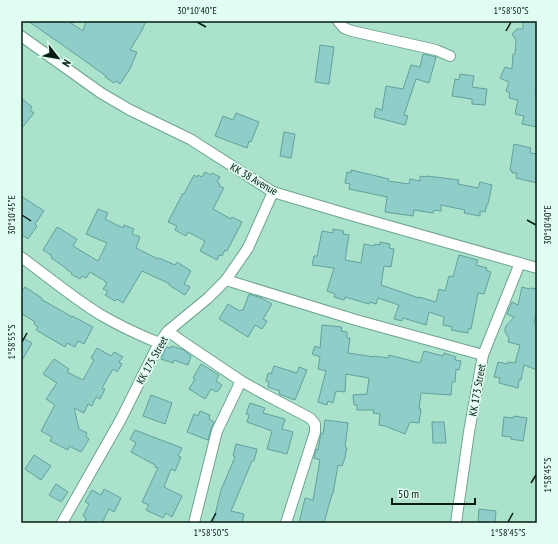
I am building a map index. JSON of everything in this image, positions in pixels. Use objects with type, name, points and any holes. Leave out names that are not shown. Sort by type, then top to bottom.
[{"type":"street","points":[[338,21],[344,28],[352,31],[436,50],[450,56]]},
{"type":"street","name":"KK 38 Avenue","points":[[21,36],[101,93],[130,110],[190,139],[273,192],[537,268]]},
{"type":"street","name":"KK 175 Street","points":[[62,523],[121,419],[159,343],[168,331],[208,298],[226,280],[248,248],[273,192]]},
{"type":"street","points":[[21,257],[100,314],[134,333],[159,343]]},
{"type":"street","name":"KK 173 Street","points":[[456,523],[469,432],[483,355],[520,263]]},
{"type":"street","points":[[226,280],[356,320],[483,355]]},
{"type":"street","points":[[168,331],[241,381],[310,418],[315,424],[315,432],[286,523]]},
{"type":"street","points":[[194,523],[218,431],[241,381]]},
{"type":"building","points":[[28,21],[68,21],[83,31],[86,21],[146,21],[130,50],[137,52],[130,69],[120,84],[116,81],[114,83],[105,77],[106,76]]},
{"type":"building","points":[[523,21],[537,21],[537,86],[535,94],[537,95],[537,127],[522,124],[524,116],[515,114],[518,100],[509,98],[510,93],[506,91],[509,82],[500,78],[505,67],[512,69],[516,40],[512,34],[517,29],[523,29]]},
{"type":"building","points":[[320,45],[334,47],[329,84],[315,82]]},
{"type":"building","points":[[423,54],[436,57],[429,83],[416,79],[404,115],[408,116],[405,125],[374,117],[376,108],[382,110],[386,86],[403,89],[411,65],[420,67]]},
{"type":"building","points":[[460,74],[474,76],[472,87],[487,89],[485,105],[472,104],[472,99],[452,96],[455,79],[459,80]]},
{"type":"building","points":[[21,98],[32,107],[30,110],[34,113],[21,129]]},
{"type":"building","points":[[236,113],[259,122],[247,148],[215,136],[223,116],[233,120]]},
{"type":"building","points":[[284,132],[295,134],[291,158],[280,156]]},
{"type":"building","points":[[514,144],[531,148],[530,153],[537,154],[537,183],[516,178],[517,173],[512,173],[510,170]]},
{"type":"building","points":[[351,170],[389,179],[388,181],[409,184],[410,179],[420,181],[420,176],[427,176],[459,180],[458,184],[478,188],[480,182],[492,185],[485,212],[480,211],[480,216],[464,213],[465,210],[441,205],[441,211],[434,210],[433,213],[414,210],[413,216],[385,212],[387,197],[349,189],[350,184],[345,183],[347,172],[351,173]]},
{"type":"building","points":[[205,172],[210,175],[212,173],[220,177],[217,182],[220,184],[219,186],[224,188],[213,209],[231,219],[232,217],[242,222],[227,251],[225,250],[222,256],[219,255],[217,260],[200,251],[205,241],[188,232],[186,236],[175,230],[177,226],[168,222],[194,175],[197,177],[198,175],[202,177]]},
{"type":"building","points":[[21,196],[44,211],[35,224],[37,226],[28,239],[21,234]]},
{"type":"building","points":[[98,209],[108,213],[105,219],[123,228],[124,225],[134,229],[132,234],[140,237],[136,248],[158,259],[159,258],[175,265],[177,262],[191,271],[184,284],[190,287],[185,295],[169,285],[170,284],[142,271],[123,303],[117,299],[115,301],[105,295],[108,291],[103,289],[107,283],[105,281],[90,272],[86,278],[82,276],[80,279],[71,274],[72,273],[51,258],[52,256],[43,250],[57,227],[77,239],[73,246],[98,261],[107,243],[86,234]]},
{"type":"building","points":[[333,229],[344,231],[343,234],[349,235],[345,260],[361,263],[364,244],[374,246],[375,244],[380,245],[380,242],[390,244],[389,248],[394,249],[391,267],[384,266],[381,285],[436,302],[439,289],[445,291],[449,276],[453,277],[459,255],[478,260],[476,265],[487,268],[486,270],[491,272],[484,294],[478,293],[471,329],[468,329],[468,333],[451,330],[452,327],[443,325],[444,317],[429,312],[426,325],[403,318],[402,321],[394,319],[399,305],[378,298],[376,304],[370,302],[369,304],[345,297],[344,300],[334,297],[335,294],[327,291],[334,268],[312,265],[314,256],[317,256],[322,231],[333,233]]},
{"type":"building","points":[[25,287],[42,298],[41,299],[93,327],[84,344],[78,341],[75,347],[67,343],[65,347],[36,330],[38,327],[34,324],[35,322],[21,313],[21,293]]},
{"type":"building","points":[[522,287],[537,289],[537,311],[534,322],[537,323],[537,370],[524,365],[518,388],[499,383],[500,378],[494,377],[498,362],[507,364],[508,362],[515,363],[520,345],[508,342],[509,338],[505,332],[505,329],[514,317],[507,314],[512,302],[518,305]]},
{"type":"building","points":[[249,294],[272,304],[263,319],[267,321],[262,329],[255,325],[248,337],[219,319],[228,304],[240,311],[243,310]]},
{"type":"building","points":[[322,325],[342,327],[341,331],[347,332],[347,338],[350,338],[348,353],[388,358],[389,355],[420,363],[424,351],[443,356],[444,353],[456,357],[455,360],[461,361],[459,370],[456,369],[455,382],[452,382],[451,395],[421,393],[419,423],[410,422],[405,434],[379,425],[380,414],[373,413],[374,410],[357,410],[357,405],[354,405],[353,395],[367,394],[369,378],[346,374],[345,392],[336,391],[333,403],[328,401],[327,405],[318,402],[326,371],[318,369],[320,357],[312,354],[315,346],[320,348]]},
{"type":"building","points":[[21,337],[32,343],[21,362]]},
{"type":"building","points":[[172,346],[184,350],[191,356],[188,365],[174,360],[173,363],[161,359],[166,347],[171,348]]},
{"type":"building","points":[[97,348],[111,356],[114,352],[123,357],[119,362],[122,364],[117,372],[113,369],[102,388],[105,389],[100,399],[96,397],[92,406],[88,404],[84,413],[74,408],[79,429],[87,433],[86,437],[89,439],[81,452],[69,446],[68,450],[50,441],[52,437],[41,431],[55,405],[46,399],[57,383],[43,374],[54,359],[69,369],[67,372],[83,380],[94,360],[91,358]]},
{"type":"building","points":[[201,364],[219,375],[216,381],[222,385],[217,392],[211,389],[205,399],[189,389]]},
{"type":"building","points":[[274,366],[297,373],[299,367],[307,370],[295,400],[279,394],[280,391],[268,387],[269,382],[266,381],[268,373],[271,374]]},
{"type":"building","points":[[151,395],[172,403],[165,424],[143,416]]},
{"type":"building","points":[[250,403],[265,408],[263,413],[285,419],[282,429],[293,432],[287,454],[267,449],[272,431],[247,422],[249,415],[246,414]]},
{"type":"building","points":[[200,411],[210,415],[209,419],[214,422],[208,440],[187,432],[194,414],[198,416]]},
{"type":"building","points":[[514,416],[527,418],[523,441],[502,436],[504,417],[513,418]]},
{"type":"building","points":[[325,420],[348,423],[345,447],[347,448],[346,455],[342,466],[338,465],[333,494],[324,523],[299,523],[305,498],[313,500],[320,460],[314,458],[316,449],[318,450],[321,433],[323,434]]},
{"type":"building","points":[[432,422],[444,422],[446,443],[433,443]]},
{"type":"building","points":[[135,430],[182,448],[178,456],[181,457],[175,471],[171,469],[164,487],[182,496],[172,517],[166,513],[163,518],[146,510],[149,505],[142,502],[158,468],[131,452],[136,443],[130,439]]},
{"type":"building","points":[[236,444],[257,449],[254,461],[252,461],[231,511],[244,514],[242,523],[213,523],[221,490],[235,457],[233,456]]},
{"type":"building","points":[[34,455],[51,466],[41,480],[25,469]]},
{"type":"building","points":[[56,484],[68,492],[61,502],[49,495]]},
{"type":"building","points":[[104,489],[121,498],[114,512],[109,509],[102,523],[85,523],[86,518],[83,516],[89,504],[85,502],[92,490],[101,495]]},
{"type":"building","points":[[479,509],[496,511],[495,523],[478,523]]}]
